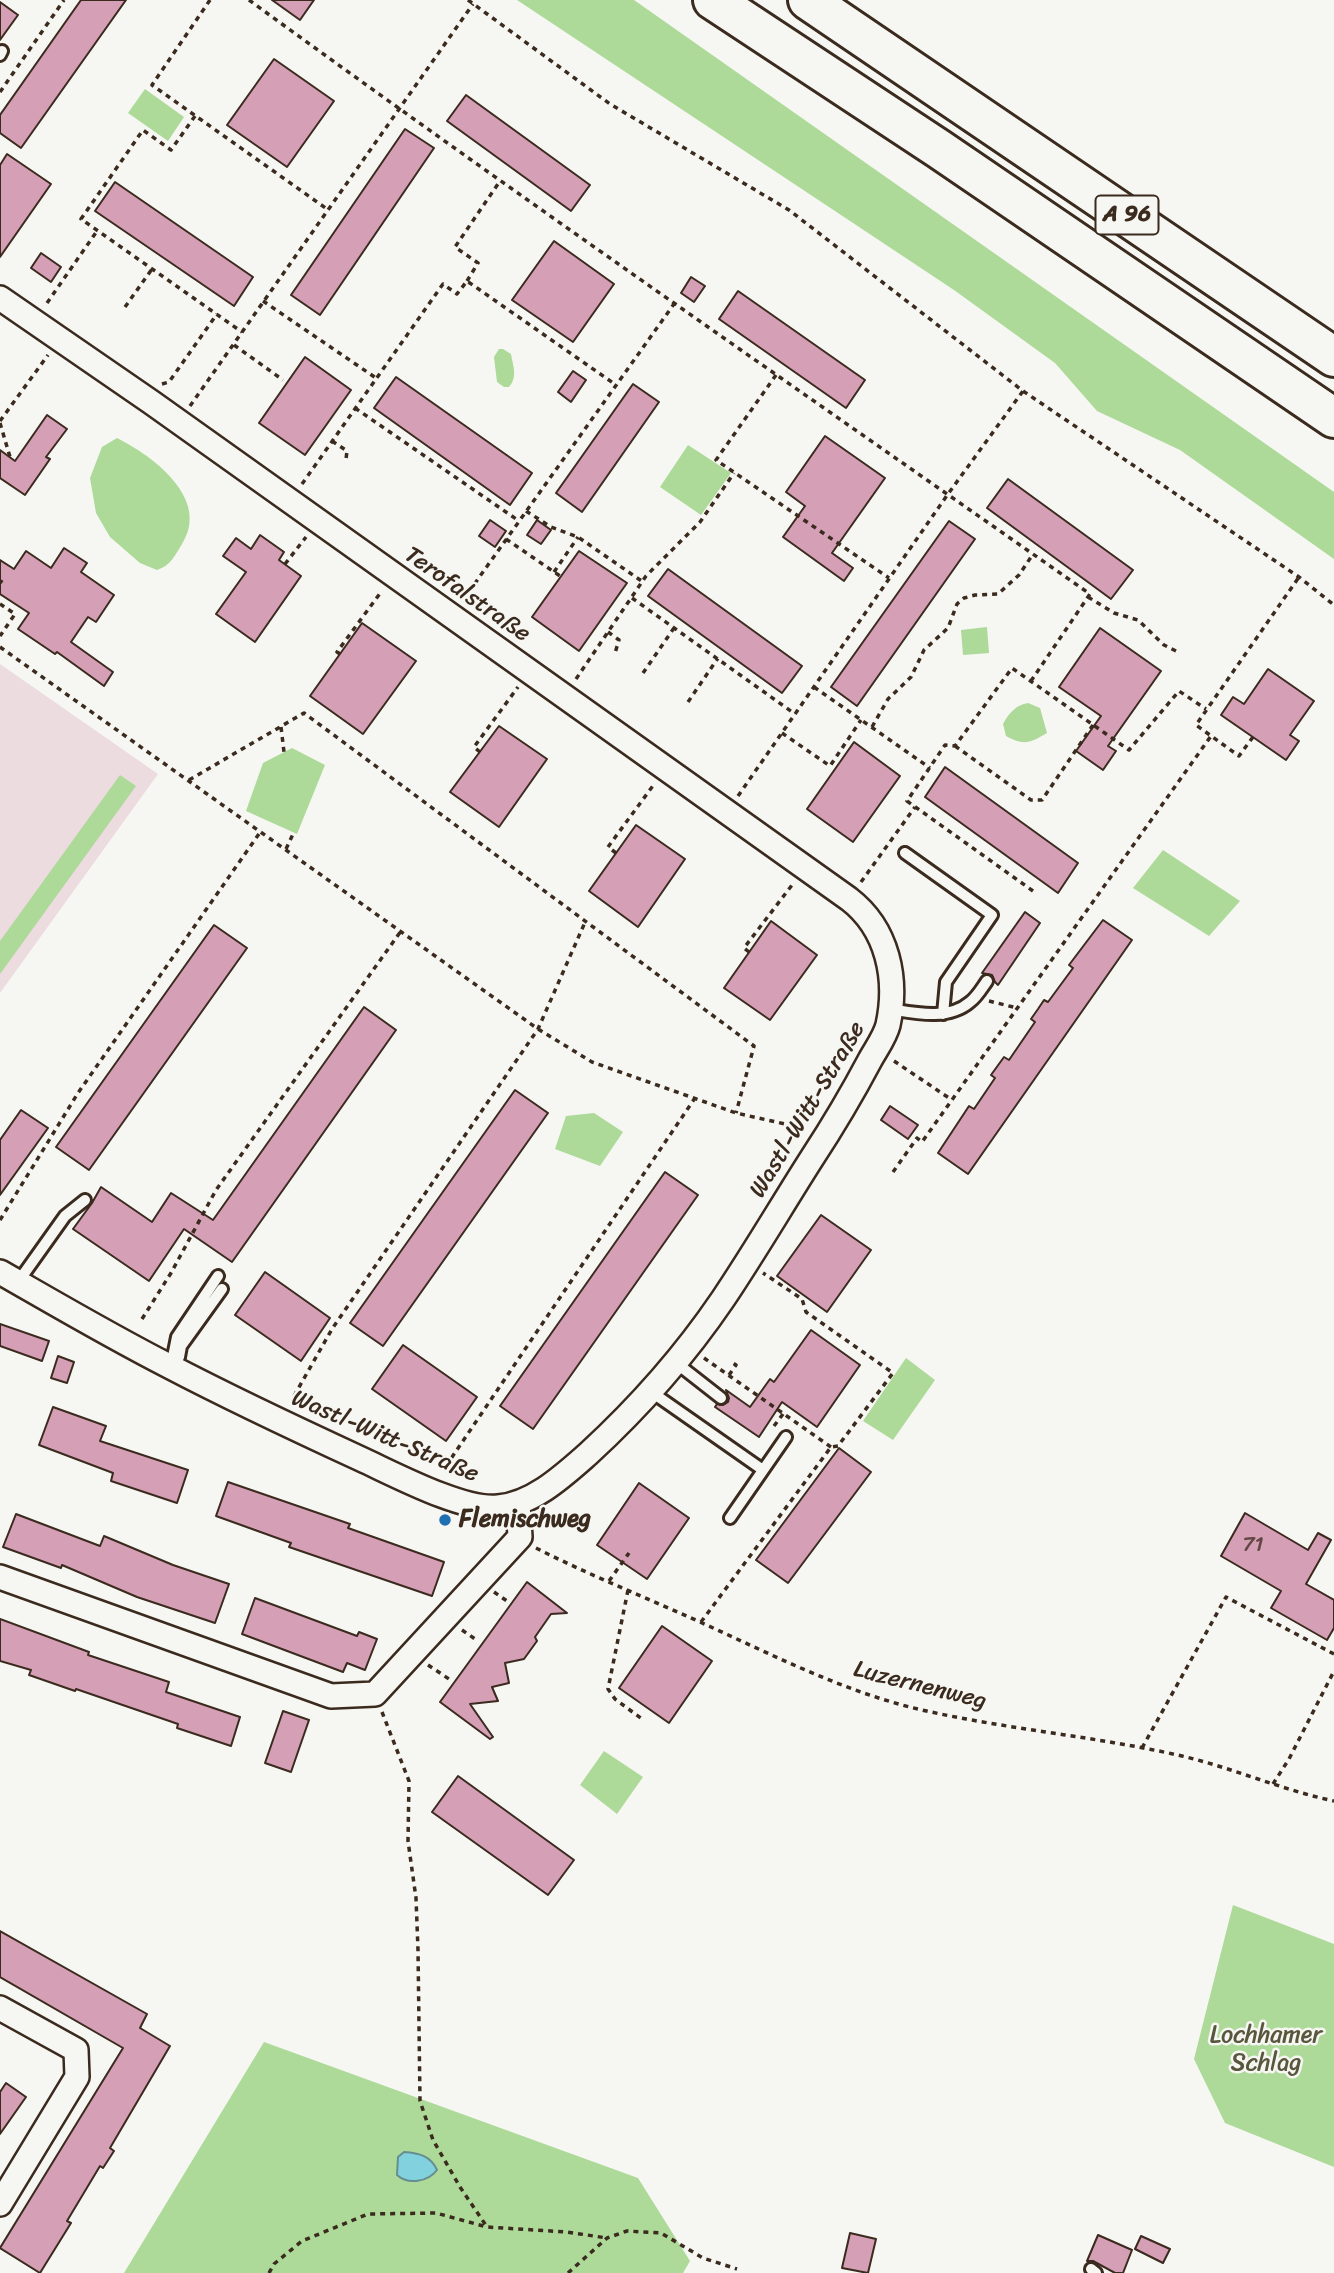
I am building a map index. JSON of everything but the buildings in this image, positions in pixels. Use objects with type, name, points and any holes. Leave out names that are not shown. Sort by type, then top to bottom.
[{"type":"highway","name":"A 96","points":[[713,0],[962,164],[1334,418]]},
{"type":"highway","name":"A 96","points":[[808,0],[1334,357]]},
{"type":"street","name":"Terofalstraße","points":[[0,298],[179,422],[849,899],[857,905],[886,951]]},
{"type":"street","name":"Wastl-Witt-Straße","points":[[9,1277],[174,1369],[314,1438],[450,1498],[495,1508],[518,1503],[560,1478],[605,1438],[650,1391],[722,1300],[821,1145],[887,1028],[891,968],[886,951]]},
{"type":"street","points":[[0,1577],[331,1696],[375,1694],[520,1537],[518,1503]]},
{"type":"street","points":[[0,2008],[76,2050],[77,2077],[0,2204]]},
{"type":"lane","points":[[905,853],[992,915],[946,982],[943,1014]]},
{"type":"lane","points":[[890,1009],[943,1014],[969,1003],[987,981]]},
{"type":"lane","points":[[9,1277],[65,1216],[85,1200]]},
{"type":"lane","points":[[174,1369],[177,1337],[218,1276]]},
{"type":"lane","points":[[174,1369],[181,1346],[222,1289]]},
{"type":"lane","points":[[674,1362],[721,1398]]},
{"type":"lane","points":[[650,1391],[763,1470]]},
{"type":"lane","points":[[730,1518],[786,1437]]},
{"type":"path","points":[[0,92],[64,0]]},
{"type":"path","points":[[210,0],[152,85],[327,209]]},
{"type":"path","points":[[249,0],[674,304],[1090,594],[1031,681]]},
{"type":"path","points":[[468,0],[610,104],[789,210],[1023,391],[1299,577],[1334,605]]},
{"type":"path","points":[[179,422],[473,4]]},
{"type":"path","points":[[195,116],[171,150],[144,130],[81,219],[242,331]]},
{"type":"path","points":[[302,484],[443,284],[457,294],[467,281],[478,263],[455,247],[500,181]]},
{"type":"path","points":[[47,303],[97,231]]},
{"type":"path","points":[[125,307],[152,269]]},
{"type":"path","points":[[467,281],[616,385]]},
{"type":"path","points":[[263,301],[376,378]]},
{"type":"path","points":[[452,616],[674,304]]},
{"type":"path","points":[[162,384],[169,382],[217,314]]},
{"type":"path","points":[[10,457],[0,422],[60,339]]},
{"type":"path","points":[[233,344],[283,380]]},
{"type":"path","points":[[776,375],[716,460],[889,578]]},
{"type":"path","points":[[727,812],[948,494],[1023,391]]},
{"type":"path","points":[[355,408],[519,521]]},
{"type":"path","points":[[332,441],[347,451],[346,459]]},
{"type":"path","points":[[576,679],[643,582],[700,522],[734,472]]},
{"type":"path","points":[[526,511],[551,527],[578,537],[643,582]]},
{"type":"path","points":[[285,564],[318,521]]},
{"type":"path","points":[[554,572],[578,537]]},
{"type":"path","points":[[506,539],[560,576]]},
{"type":"path","points":[[872,727],[888,699],[912,677],[925,650],[948,628],[957,604],[964,598],[975,595],[998,594],[1019,575],[1033,554]]},
{"type":"path","points":[[340,654],[337,652],[393,574]]},
{"type":"path","points":[[1253,737],[1239,756],[1196,725],[1299,577]]},
{"type":"path","points":[[1088,597],[1114,613],[1138,620],[1164,645],[1178,652]]},
{"type":"path","points":[[632,598],[795,714]]},
{"type":"path","points":[[0,604],[15,614],[0,636]]},
{"type":"path","points":[[643,673],[675,628]]},
{"type":"path","points":[[608,632],[619,640],[615,653]]},
{"type":"path","points":[[0,647],[538,1029],[592,1062],[736,1113],[785,1124],[821,1145]]},
{"type":"path","points":[[688,702],[718,658]]},
{"type":"path","points":[[955,746],[1012,668],[1129,750],[1179,691],[1206,709]]},
{"type":"path","points":[[480,752],[474,747],[530,671]]},
{"type":"path","points":[[814,687],[930,768]]},
{"type":"path","points":[[189,780],[304,713],[754,1046],[736,1113]]},
{"type":"path","points":[[782,733],[830,766],[861,720]]},
{"type":"path","points":[[1033,891],[906,801],[945,746],[955,746],[1031,800],[1042,800],[1093,725]]},
{"type":"path","points":[[281,727],[284,752]]},
{"type":"path","points":[[893,1172],[917,1138],[922,1142],[1211,736]]},
{"type":"path","points":[[616,853],[608,847],[666,768]]},
{"type":"path","points":[[849,899],[915,807]]},
{"type":"path","points":[[0,1220],[78,1093],[261,831]]},
{"type":"path","points":[[286,849],[293,834]]},
{"type":"path","points":[[749,952],[744,948],[805,867]]},
{"type":"path","points":[[294,1396],[332,1329],[538,1029],[586,920]]},
{"type":"path","points":[[142,1319],[172,1273],[216,1190],[401,931]]},
{"type":"path","points":[[974,997],[1017,1008]]},
{"type":"path","points":[[894,1061],[952,1100]]},
{"type":"path","points":[[446,1466],[695,1098]]},
{"type":"path","points":[[704,1358],[831,1447],[838,1446],[893,1373],[806,1311],[802,1299],[747,1261]]},
{"type":"path","points":[[729,1375],[736,1366],[730,1361]]},
{"type":"path","points":[[701,1622],[831,1447]]},
{"type":"path","name":"Luzernenweg","points":[[520,1537],[553,1556],[804,1671],[862,1691],[930,1712],[1142,1748],[1237,1771],[1334,1801]]},
{"type":"path","points":[[609,1581],[629,1553]]},
{"type":"path","points":[[628,1590],[608,1689],[615,1699],[642,1719]]},
{"type":"path","points":[[1142,1748],[1226,1597],[1334,1654]]},
{"type":"path","points":[[1273,1784],[1289,1759],[1334,1671]]},
{"type":"path","points":[[375,1694],[409,1781],[408,1841],[416,1898],[418,1950],[420,2101],[433,2140],[460,2188],[487,2227]]},
{"type":"path","points":[[269,2273],[274,2264],[302,2241],[368,2214],[436,2213],[487,2227],[566,2232],[607,2238]]},
{"type":"path","points":[[568,2273],[607,2238],[627,2231],[661,2233],[704,2258],[737,2269]]},
{"type":"shaded area","points":[[0,664],[158,774],[0,993]]},
{"type":"green space","points":[[517,0],[634,0],[1334,492],[1334,559],[1180,450],[1097,411],[1055,363],[954,290]]},
{"type":"green space","points":[[145,89],[184,117],[168,141],[128,113]]},
{"type":"green space","points":[[499,349],[511,354],[514,375],[509,387],[497,382],[494,357]]},
{"type":"green space","points":[[117,438],[146,456],[174,481],[184,495],[189,511],[189,527],[182,544],[169,563],[157,570],[140,563],[110,537],[96,513],[90,478],[102,447]]},
{"type":"green space","points":[[688,445],[731,473],[701,515],[660,487]]},
{"type":"green space","points":[[987,627],[989,653],[963,655],[961,630]]},
{"type":"green space","points":[[1028,703],[1040,708],[1047,733],[1027,742],[1006,736],[1003,724],[1005,720],[1016,708]]},
{"type":"green space","points":[[292,748],[325,765],[297,834],[246,811],[263,763]]},
{"type":"green space","points":[[120,775],[136,786],[0,974],[0,941]]},
{"type":"green space","points":[[1163,850],[1240,901],[1209,936],[1133,888]]},
{"type":"green space","points":[[594,1113],[623,1132],[600,1166],[555,1149],[566,1116]]},
{"type":"green space","points":[[906,1358],[935,1380],[893,1440],[863,1421]]},
{"type":"green space","points":[[604,1751],[643,1777],[617,1814],[580,1785]]},
{"type":"green space","name":"Lochhamer Schlag","points":[[1233,1905],[1334,1944],[1334,2167],[1225,2123],[1194,2059]]},
{"type":"green space","points":[[264,2042],[638,2178],[690,2261],[683,2273],[124,2273]]},
{"type":"water","points":[[404,2152],[424,2156],[437,2170],[423,2179],[412,2181],[402,2178],[397,2175],[398,2157]]},
{"type":"place","name":"Flemischweg","points":[[445,1520]]}]
